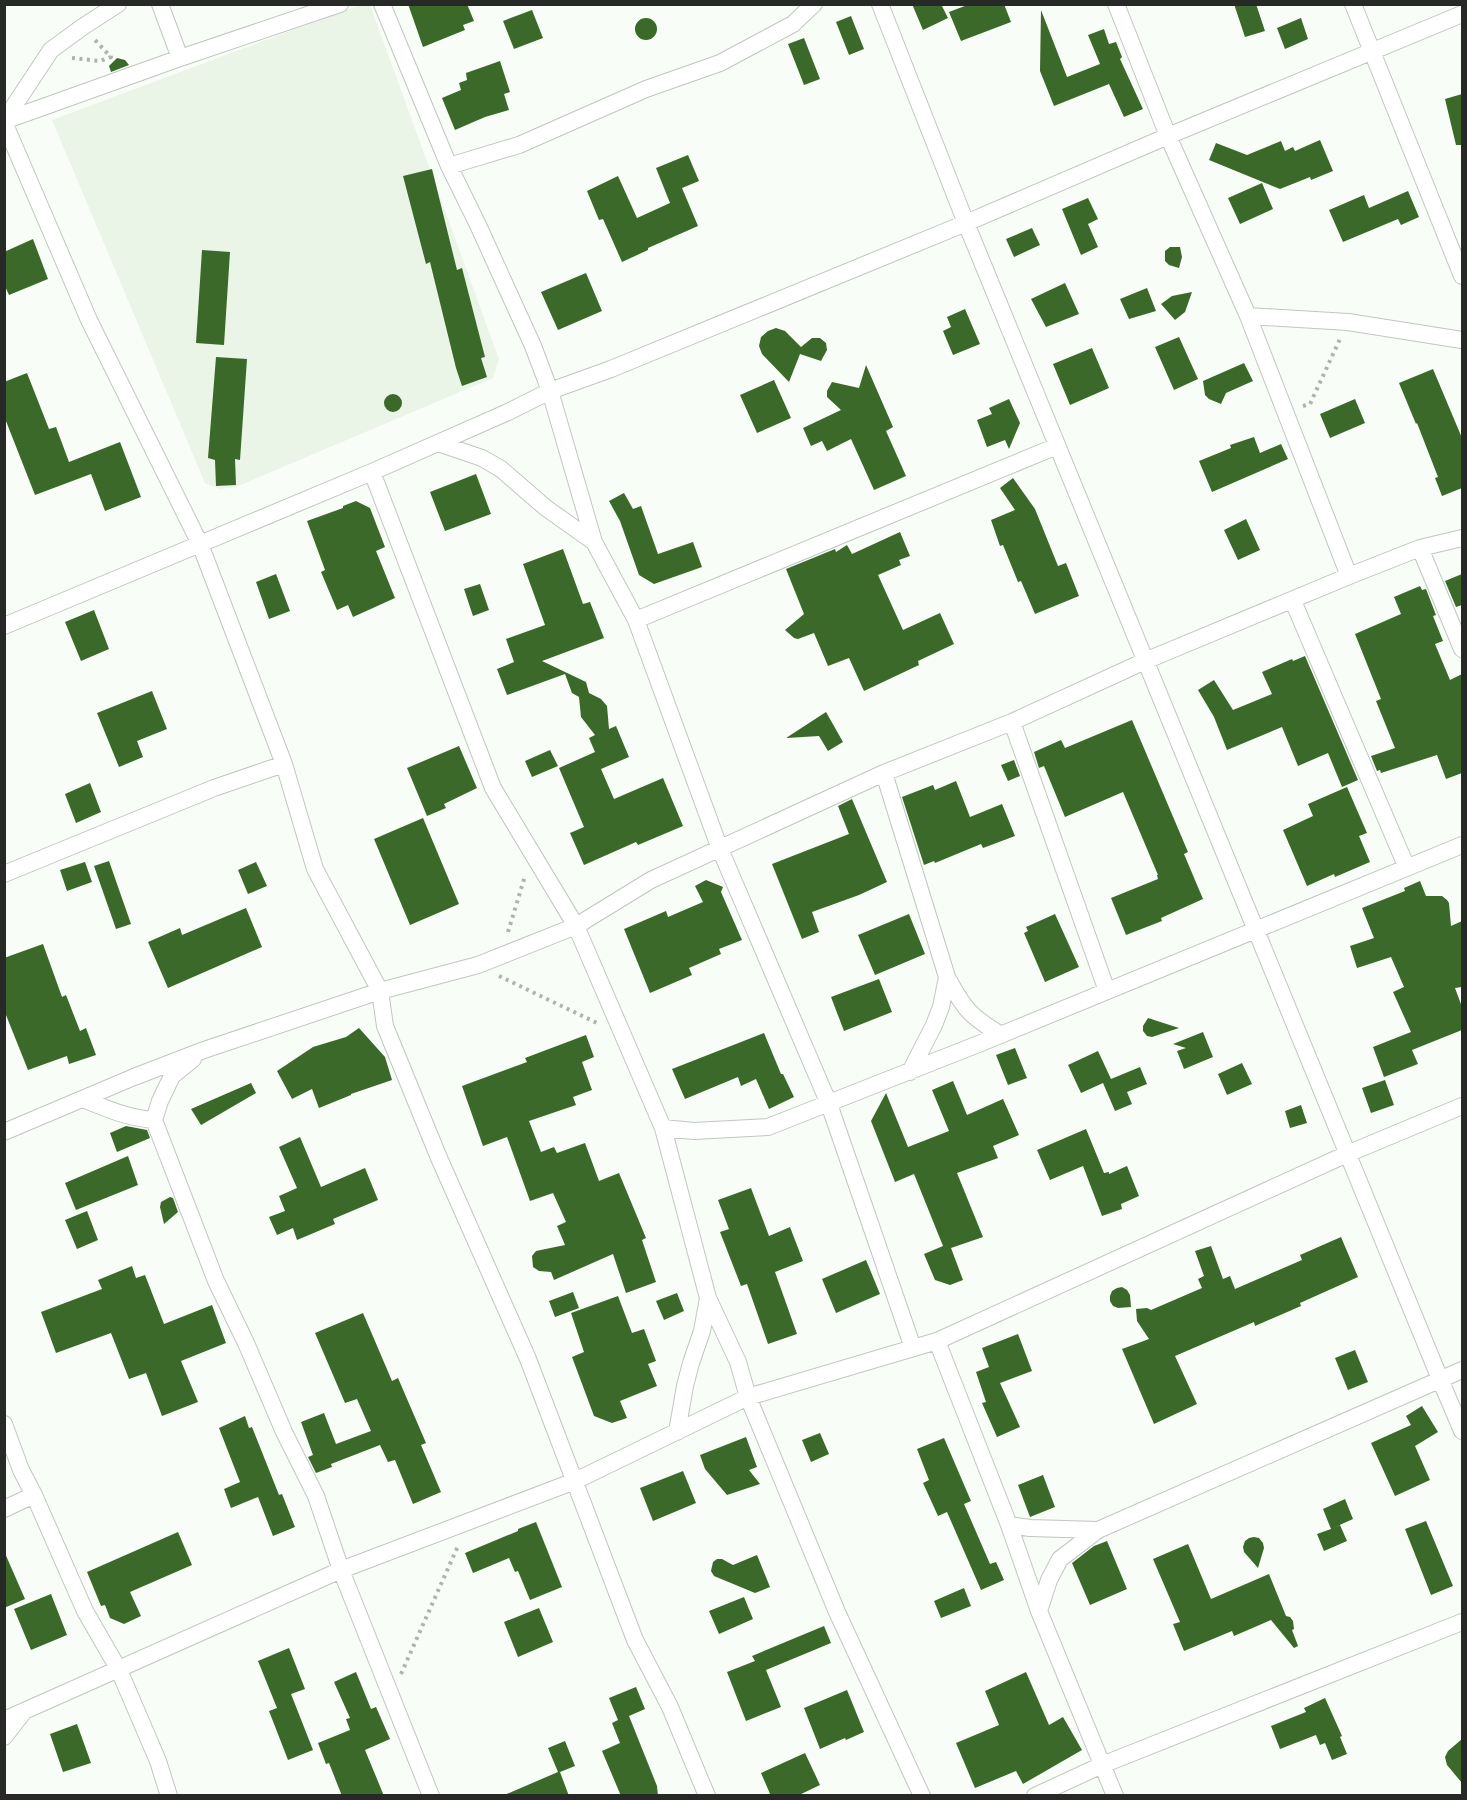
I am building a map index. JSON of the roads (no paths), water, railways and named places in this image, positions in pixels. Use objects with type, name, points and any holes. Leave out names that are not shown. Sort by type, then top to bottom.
[{"type":"street","points":[[4,121],[51,50],[118,4]]},
{"type":"street","points":[[160,4],[180,58]]},
{"type":"street","points":[[4,121],[340,4]]},
{"type":"street","points":[[382,4],[449,166],[533,346],[549,391],[594,542],[636,620],[720,849],[829,1104],[913,1348]]},
{"type":"street","points":[[449,166],[519,144],[646,89],[720,63],[793,24],[814,4]]},
{"type":"street","points":[[880,4],[966,223],[1462,1431]]},
{"type":"street","points":[[1116,4],[1168,136],[1248,316],[1349,576]]},
{"type":"street","points":[[1353,4],[1462,275]]},
{"type":"street","points":[[4,626],[372,472],[508,412],[549,391],[611,369],[966,223],[1462,14]]},
{"type":"street","points":[[4,121],[89,320],[200,544],[284,764],[315,868],[380,991],[385,1026],[452,1188],[528,1359],[635,1640],[670,1707],[707,1796]]},
{"type":"street","points":[[1248,316],[1348,322],[1462,340]]},
{"type":"street","points":[[438,443],[482,458],[501,469],[546,508],[594,542]]},
{"type":"street","points":[[636,620],[1057,446]]},
{"type":"street","points":[[372,472],[493,788],[576,926],[663,1128],[708,1298],[738,1362],[748,1397],[837,1612],[922,1796]]},
{"type":"street","points":[[4,1132],[204,1050],[380,991],[478,965],[576,926],[651,880],[884,773],[1012,722],[1145,661],[1349,576],[1420,548],[1462,538]]},
{"type":"street","points":[[1420,548],[1462,650]]},
{"type":"street","points":[[1293,601],[1407,868]]},
{"type":"street","points":[[1012,722],[1107,991]]},
{"type":"street","points":[[4,874],[214,788],[284,764]]},
{"type":"street","points":[[884,773],[947,977],[968,1012],[977,1021],[1001,1035]]},
{"type":"street","points":[[663,1128],[694,1131],[768,1127],[910,1072],[1462,845]]},
{"type":"street","points":[[910,1072],[934,1025],[941,1007],[947,977]]},
{"type":"street","points":[[204,1050],[172,1076],[154,1119],[216,1281],[246,1343],[284,1432],[316,1496],[341,1570],[431,1796]]},
{"type":"street","points":[[83,1099],[120,1114],[154,1119]]},
{"type":"street","points":[[4,1720],[341,1570],[575,1481],[748,1397],[937,1341],[1347,1154],[1462,1107]]},
{"type":"street","points":[[677,1432],[685,1386],[702,1331],[708,1298]]},
{"type":"street","points":[[937,1341],[1010,1525],[1040,1611],[1115,1796]]},
{"type":"street","points":[[1040,1611],[1049,1580],[1060,1559],[1098,1530],[1462,1370]]},
{"type":"street","points":[[4,1424],[21,1470],[85,1611],[118,1670],[158,1761],[169,1796]]},
{"type":"street","points":[[4,1509],[34,1495]]},
{"type":"street","points":[[1010,1525],[1030,1528],[1098,1530]]},
{"type":"street","points":[[1035,1796],[1102,1765],[1462,1623]]},
{"type":"street","points":[[4,1737],[23,1713]]}]
